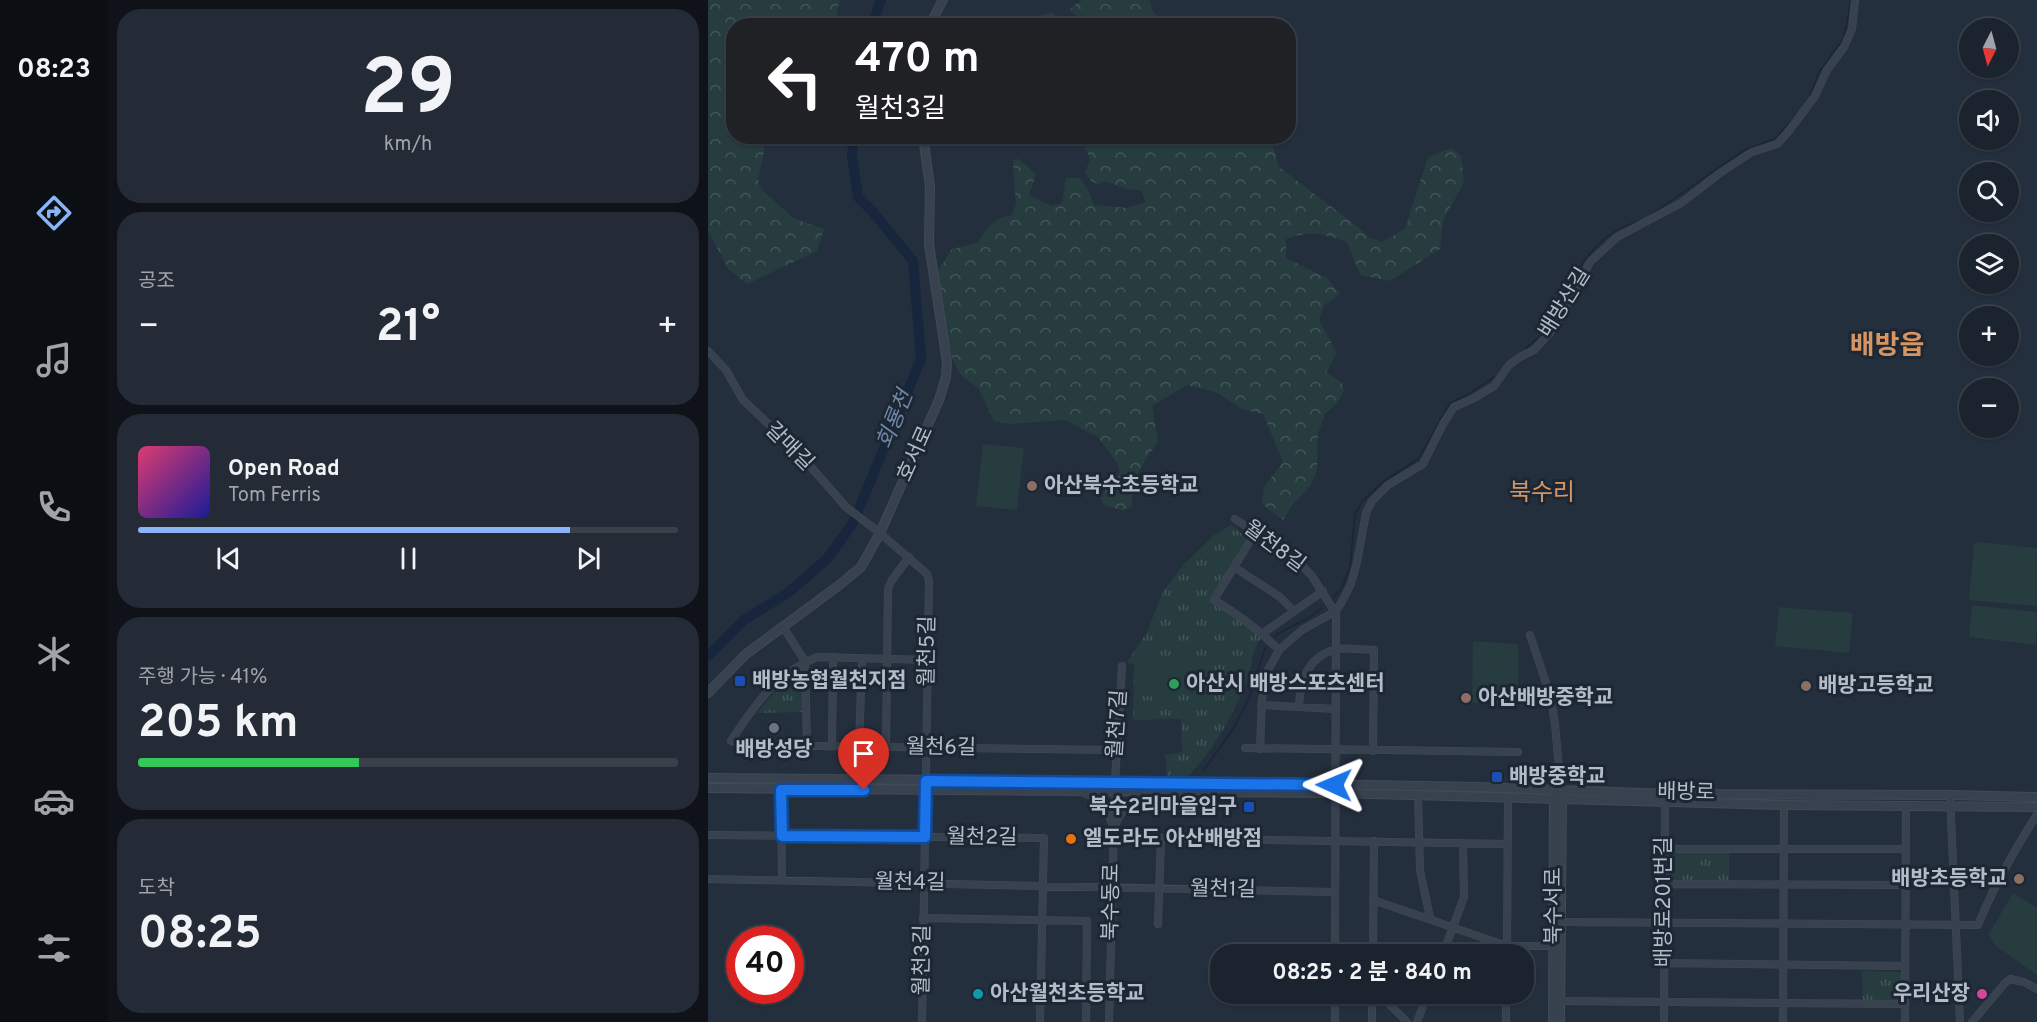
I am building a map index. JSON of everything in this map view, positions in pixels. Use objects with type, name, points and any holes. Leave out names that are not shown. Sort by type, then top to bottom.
[{"type":"street","points":[[934,18],[944,0]]},
{"type":"street","name":"배방산길","points":[[1335,610],[1351,584],[1366,513],[1372,501],[1388,485],[1423,464],[1454,407],[1494,386],[1509,365],[1534,350],[1555,327],[1590,262],[1617,237],[1681,203],[1752,152],[1777,144],[1815,96],[1827,70],[1844,47],[1852,29],[1855,0]]},
{"type":"street","name":"호서로","points":[[708,693],[746,654],[861,567],[926,432],[946,377],[946,362],[929,244],[930,187],[924,144]]},
{"type":"street","name":"갈매길","points":[[708,351],[726,370],[743,400],[797,451],[846,507],[877,530]]},
{"type":"street","name":"월천8길","points":[[1235,519],[1297,560],[1323,591],[1335,610],[1337,649],[1334,789]]},
{"type":"street","name":"월천5길","points":[[877,530],[924,570],[929,581],[926,785]]},
{"type":"street","points":[[1255,533],[1214,600],[1238,615],[1279,650]]},
{"type":"street","points":[[886,747],[888,589],[909,557]]},
{"type":"street","points":[[1234,567],[1280,597],[1294,612]]},
{"type":"street","points":[[1262,634],[1323,591]]},
{"type":"street","points":[[1260,749],[1262,705],[1268,670],[1279,650],[1302,630],[1335,610]]},
{"type":"street","points":[[783,627],[805,661],[807,746]]},
{"type":"street","points":[[1530,635],[1551,698],[1555,724],[1559,794]]},
{"type":"street","points":[[1299,708],[1303,676],[1310,666],[1337,649],[1374,650],[1373,751]]},
{"type":"street","points":[[805,661],[818,657],[928,660]]},
{"type":"street","points":[[832,746],[834,657]]},
{"type":"street","points":[[859,746],[862,658]]},
{"type":"street","name":"월천6길","points":[[805,661],[771,687],[750,710],[731,741],[751,745],[1116,750]]},
{"type":"street","name":"월천7길","points":[[1115,786],[1122,666]]},
{"type":"street","points":[[1262,705],[1336,709]]},
{"type":"street","points":[[1245,748],[1518,752]]},
{"type":"street","name":"배방로","points":[[708,778],[1071,790],[1115,786],[1155,791],[1334,789],[1418,796],[1508,799],[1559,794],[1665,802],[2037,807]]},
{"type":"street","name":"배방로","points":[[708,788],[781,790],[926,785],[1115,786],[1559,794],[2037,797]]},
{"type":"street","name":"월천3길","points":[[922,1022],[926,785]]},
{"type":"street","name":"북수동로","points":[[1109,1022],[1115,786]]},
{"type":"street","points":[[1334,789],[1335,944]]},
{"type":"street","points":[[781,790],[782,880]]},
{"type":"street","points":[[1071,790],[1085,794],[1105,807],[1113,831]]},
{"type":"street","points":[[1113,831],[1118,820],[1132,802],[1155,791]]},
{"type":"street","name":"북수서로","points":[[1559,794],[1560,1022]]},
{"type":"street","name":"북수서로","points":[[1553,1022],[1553,946],[1559,794]]},
{"type":"street","points":[[1950,795],[1960,1022]]},
{"type":"street","points":[[1418,796],[1420,870],[1430,918]]},
{"type":"street","points":[[1507,944],[1508,799]]},
{"type":"street","name":"배방로201번길","points":[[1664,1022],[1665,802]]},
{"type":"street","points":[[1783,1022],[1784,805]]},
{"type":"street","points":[[1905,1022],[1906,806]]},
{"type":"street","points":[[1561,922],[1978,925],[2014,851],[2036,816]]},
{"type":"street","name":"월천2길","points":[[708,835],[1044,838],[1040,1022]]},
{"type":"street","points":[[1158,924],[1161,838],[1508,844]]},
{"type":"street","points":[[1373,944],[1374,841]]},
{"type":"street","points":[[1447,944],[1464,897],[1463,843]]},
{"type":"street","points":[[1665,849],[1906,849]]},
{"type":"street","name":"월천4길","points":[[708,879],[1112,888]]},
{"type":"street","points":[[1664,884],[1906,885]]},
{"type":"street","name":"월천1길","points":[[1112,888],[1335,892]]},
{"type":"street","points":[[1373,900],[1501,944]]},
{"type":"street","points":[[923,918],[1087,921],[1086,1022]]},
{"type":"street","points":[[1534,946],[1553,946]]},
{"type":"street","points":[[1664,963],[1905,966]]},
{"type":"street","points":[[1972,1022],[2010,979],[2016,979],[2037,989]]},
{"type":"street","points":[[1560,1001],[1905,1004]]},
{"type":"street","points":[[1335,1004],[1335,1022]]},
{"type":"street","points":[[1372,1004],[1372,1022]]},
{"type":"street","points":[[1389,1004],[1407,1022]]},
{"type":"street","points":[[1417,1022],[1424,1004]]},
{"type":"street","points":[[1506,1004],[1506,1022]]},
{"type":"green space","points":[[708,0],[840,0],[837,12],[838,18],[726,18],[726,144],[772,144],[765,146],[758,179],[761,189],[793,218],[824,229],[817,251],[747,284],[729,270],[708,231]]},
{"type":"green space","points":[[1081,0],[1150,0],[1153,12],[1160,18],[1080,18],[1069,10]]},
{"type":"green space","points":[[1052,12],[1057,18],[1037,18]]},
{"type":"green space","points":[[1081,144],[1272,144],[1279,167],[1370,238],[1382,242],[1405,229],[1428,157],[1452,148],[1461,156],[1464,183],[1443,220],[1440,249],[1390,281],[1360,275],[1347,242],[1316,234],[1286,239],[1286,258],[1327,278],[1340,294],[1324,305],[1319,320],[1337,353],[1326,372],[1342,383],[1344,391],[1338,402],[1325,414],[1318,434],[1317,470],[1311,485],[1293,504],[1283,520],[1262,504],[1264,487],[1283,462],[1263,414],[1241,409],[1218,393],[1187,385],[1152,406],[1158,442],[1139,471],[1132,496],[1132,506],[1124,511],[1104,505],[1100,497],[1120,473],[1118,464],[1098,437],[1065,420],[1009,424],[994,421],[979,389],[960,374],[952,359],[936,274],[952,249],[977,243],[995,221],[1012,215],[1016,204],[1013,160],[1019,159],[1036,175],[1029,195],[1052,206],[1062,203],[1066,178],[1080,178],[1094,205],[1126,208],[1145,202],[1142,191],[1126,189],[1104,181],[1098,185],[1091,181],[1085,172],[1090,160],[1085,146]]},
{"type":"green space","points":[[983,444],[1024,448],[1017,510],[976,506]]},
{"type":"green space","points":[[1231,525],[1247,538],[1210,601],[1236,617],[1261,638],[1231,716],[1206,756],[1188,776],[1167,776],[1165,755],[1182,752],[1181,719],[1133,720],[1134,664],[1127,663],[1147,632],[1163,592],[1184,564],[1214,535]]},
{"type":"green space","points":[[1977,542],[2037,548],[2037,606],[1969,600],[1974,544]]},
{"type":"green space","points":[[1972,605],[2037,612],[2036,645],[1969,637]]},
{"type":"green space","points":[[1779,607],[1853,613],[1849,653],[1775,646]]},
{"type":"green space","points":[[1473,641],[1518,644],[1518,704],[1472,703]]},
{"type":"green space","name":"아산시 배방스포츠센터","points":[[1137,659],[1194,661],[1194,676],[1213,677],[1212,693],[1170,692],[1169,697],[1135,696]]},
{"type":"green space","points":[[802,676],[802,712],[757,713],[783,685]]},
{"type":"green space","points":[[1663,849],[1729,849],[1729,883],[1663,883]]},
{"type":"green space","points":[[2013,893],[2037,908],[2037,975],[1996,946],[1988,935]]},
{"type":"green space","points":[[1862,971],[1902,972],[1903,1002],[1863,1001]]},
{"type":"waterway","name":"회룡천","points":[[875,18],[881,0]]},
{"type":"waterway","points":[[1801,109],[1808,100],[1819,72],[1844,38],[1851,0]]},
{"type":"waterway","points":[[1649,216],[1743,151],[1776,138],[1796,115]]},
{"type":"waterway","name":"회룡천","points":[[708,656],[744,620],[789,592],[827,559],[853,523],[921,359],[913,261],[858,197],[852,156],[853,144]]},
{"type":"waterway","points":[[1526,348],[1543,334],[1573,285],[1583,262],[1592,251],[1620,228],[1642,220]]},
{"type":"waterway","points":[[1334,597],[1342,588],[1350,566],[1355,515],[1363,500],[1383,482],[1418,459],[1450,403],[1469,394],[1495,376]]},
{"type":"waterway","points":[[1275,637],[1322,608]]},
{"type":"waterway","points":[[1204,770],[1233,729],[1249,698],[1265,648]]},
{"type":"place","name":"아산북수초등학교","points":[[1032,486]]},
{"type":"place","name":"배방농협월천지점","points":[[740,681]]},
{"type":"place","name":"아산시 배방스포츠센터","points":[[1174,684]]},
{"type":"place","name":"배방고등학교","points":[[1806,686]]},
{"type":"place","name":"아산배방중학교","points":[[1466,698]]},
{"type":"place","name":"배방성당","points":[[774,728]]},
{"type":"place","name":"배방중학교","points":[[1497,777]]},
{"type":"place","name":"북수2리마을입구","points":[[1249,807]]},
{"type":"place","name":"엘도라도 아산배방점","points":[[1071,839]]},
{"type":"place","name":"배방초등학교","points":[[2019,879]]},
{"type":"place","name":"아산월천초등학교","points":[[978,994]]},
{"type":"place","name":"우리산장","points":[[1982,994]]},
{"type":"district","name":"배방읍","points":[[1887,347]]},
{"type":"district","name":"북수리","points":[[1542,494]]},
{"type":"route","points":[[864,790],[781,790],[782,836],[925,837],[926,781],[1334,785]]}]
